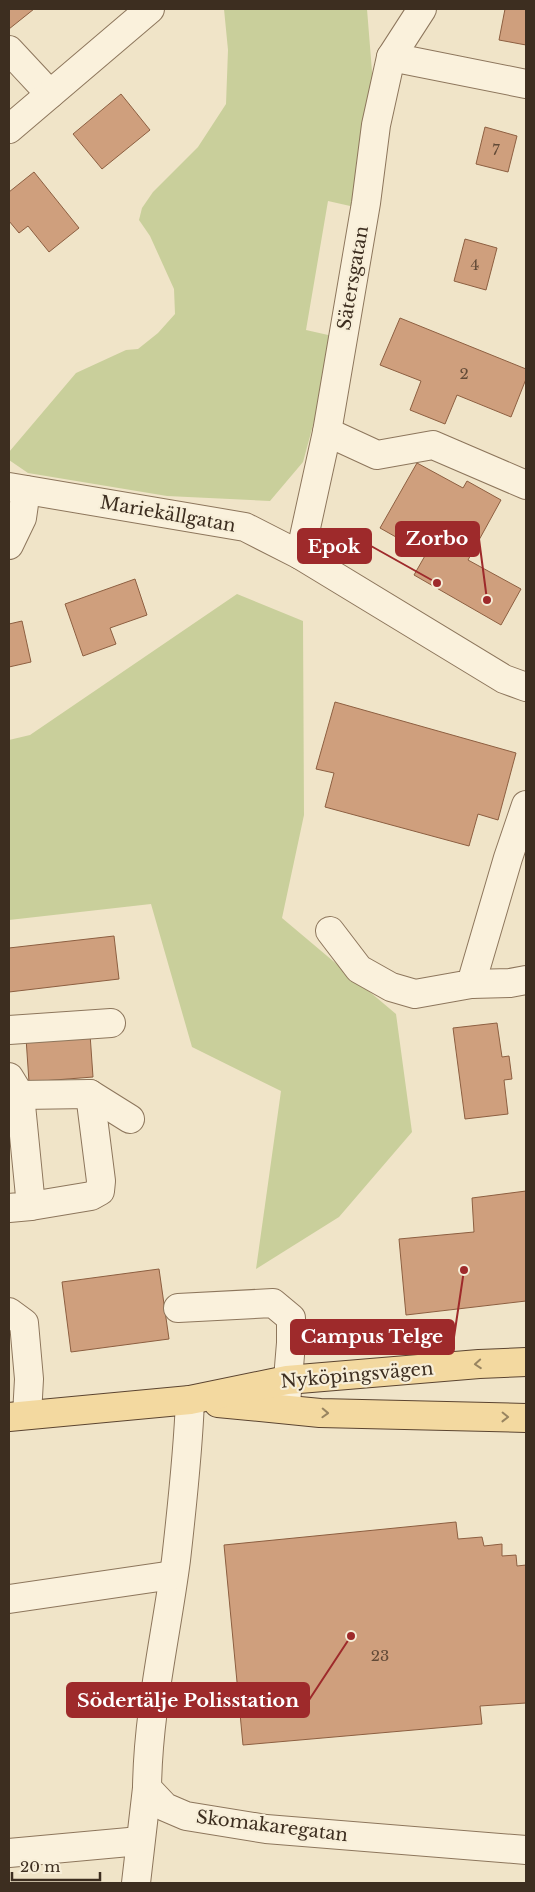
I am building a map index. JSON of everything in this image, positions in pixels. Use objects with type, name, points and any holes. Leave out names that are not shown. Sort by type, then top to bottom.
[{"type":"main road","name":"Nyköpingsvägen","points":[[18,1416],[190,1400],[287,1380],[479,1364],[526,1362]]},
{"type":"main road","name":"Nyköpingsvägen","points":[[190,1400],[320,1412],[526,1418]]},
{"type":"street","points":[[9,129],[150,9]]},
{"type":"street","name":"Sätersgatan","points":[[300,556],[327,432],[366,203],[376,125],[391,57],[422,9]]},
{"type":"street","points":[[9,50],[50,94]]},
{"type":"street","points":[[391,57],[526,84]]},
{"type":"street","points":[[327,432],[378,455],[433,444],[526,485]]},
{"type":"street","points":[[9,545],[22,518],[17,488]]},
{"type":"street","name":"Mariekällgatan","points":[[17,488],[245,527],[300,556],[504,679],[526,687]]},
{"type":"street","points":[[471,984],[517,861],[526,806]]},
{"type":"street","points":[[330,931],[360,969],[391,988],[415,994],[471,984],[510,983],[526,980]]},
{"type":"street","points":[[9,1030],[111,1023]]},
{"type":"street","points":[[90,1094],[101,1182],[100,1191],[92,1196],[20,1207],[14,1086],[90,1094],[130,1119]]},
{"type":"street","points":[[178,1308],[273,1303],[291,1318],[291,1343],[285,1409]]},
{"type":"street","points":[[9,1312],[24,1323],[29,1379],[18,1416]]},
{"type":"street","points":[[136,1883],[147,1788],[155,1692],[173,1575],[188,1441],[190,1400]]},
{"type":"street","points":[[9,1599],[173,1575]]},
{"type":"street","name":"Skomakaregatan","points":[[147,1788],[165,1807],[186,1816],[266,1829],[526,1850]]},
{"type":"street","points":[[9,1853],[140,1841]]},
{"type":"green space","points":[[224,9],[367,9],[373,84],[359,208],[328,201],[306,330],[337,337],[303,462],[270,501],[167,496],[28,473],[9,460],[9,452],[76,373],[126,350],[138,349],[158,333],[175,314],[174,289],[150,236],[139,220],[142,208],[153,192],[198,147],[226,104],[228,50]]},
{"type":"green space","points":[[237,594],[303,621],[304,815],[282,918],[396,1014],[412,1132],[339,1217],[256,1269],[281,1091],[192,1047],[151,904],[9,920],[9,740],[30,735]]},
{"type":"building","points":[[9,9],[34,9],[9,29]]},
{"type":"building","points":[[505,9],[526,9],[526,45],[499,40]]},
{"type":"building","points":[[121,94],[150,130],[102,169],[73,134]]},
{"type":"building","points":[[485,127],[517,136],[508,172],[476,164]]},
{"type":"building","points":[[34,172],[79,228],[49,252],[28,226],[19,233],[9,221],[9,192]]},
{"type":"building","points":[[465,239],[497,248],[486,290],[454,281]]},
{"type":"building","points":[[400,318],[526,369],[526,379],[511,417],[457,395],[445,424],[410,410],[421,381],[380,365]]},
{"type":"building","points":[[417,463],[463,488],[467,481],[501,500],[468,560],[521,589],[501,625],[414,575],[426,554],[380,528]]},
{"type":"building","points":[[135,579],[147,615],[110,628],[116,644],[83,656],[65,604]]},
{"type":"building","points":[[22,621],[31,662],[9,667],[9,624]]},
{"type":"building","points":[[335,702],[516,753],[498,820],[478,814],[469,846],[325,807],[334,773],[316,769]]},
{"type":"building","points":[[114,936],[119,979],[9,992],[9,948]]},
{"type":"building","points":[[497,1023],[502,1057],[509,1056],[512,1079],[504,1080],[508,1114],[465,1119],[453,1028]]},
{"type":"building","points":[[90,1034],[93,1077],[29,1082],[26,1038]]},
{"type":"building","points":[[526,1191],[526,1301],[406,1315],[399,1239],[474,1232],[472,1198]]},
{"type":"building","points":[[159,1269],[169,1339],[71,1352],[62,1282]]},
{"type":"building","points":[[456,1522],[458,1539],[482,1537],[484,1546],[502,1544],[502,1556],[516,1555],[517,1566],[526,1565],[526,1703],[480,1706],[482,1724],[243,1745],[224,1545]]},
{"type":"place","name":"Epok","points":[[437,583]]},
{"type":"place","name":"Zorbo","points":[[487,600]]},
{"type":"place","name":"Campus Telge","points":[[464,1270]]},
{"type":"place","name":"Södertälje Polisstation","points":[[351,1636]]}]
